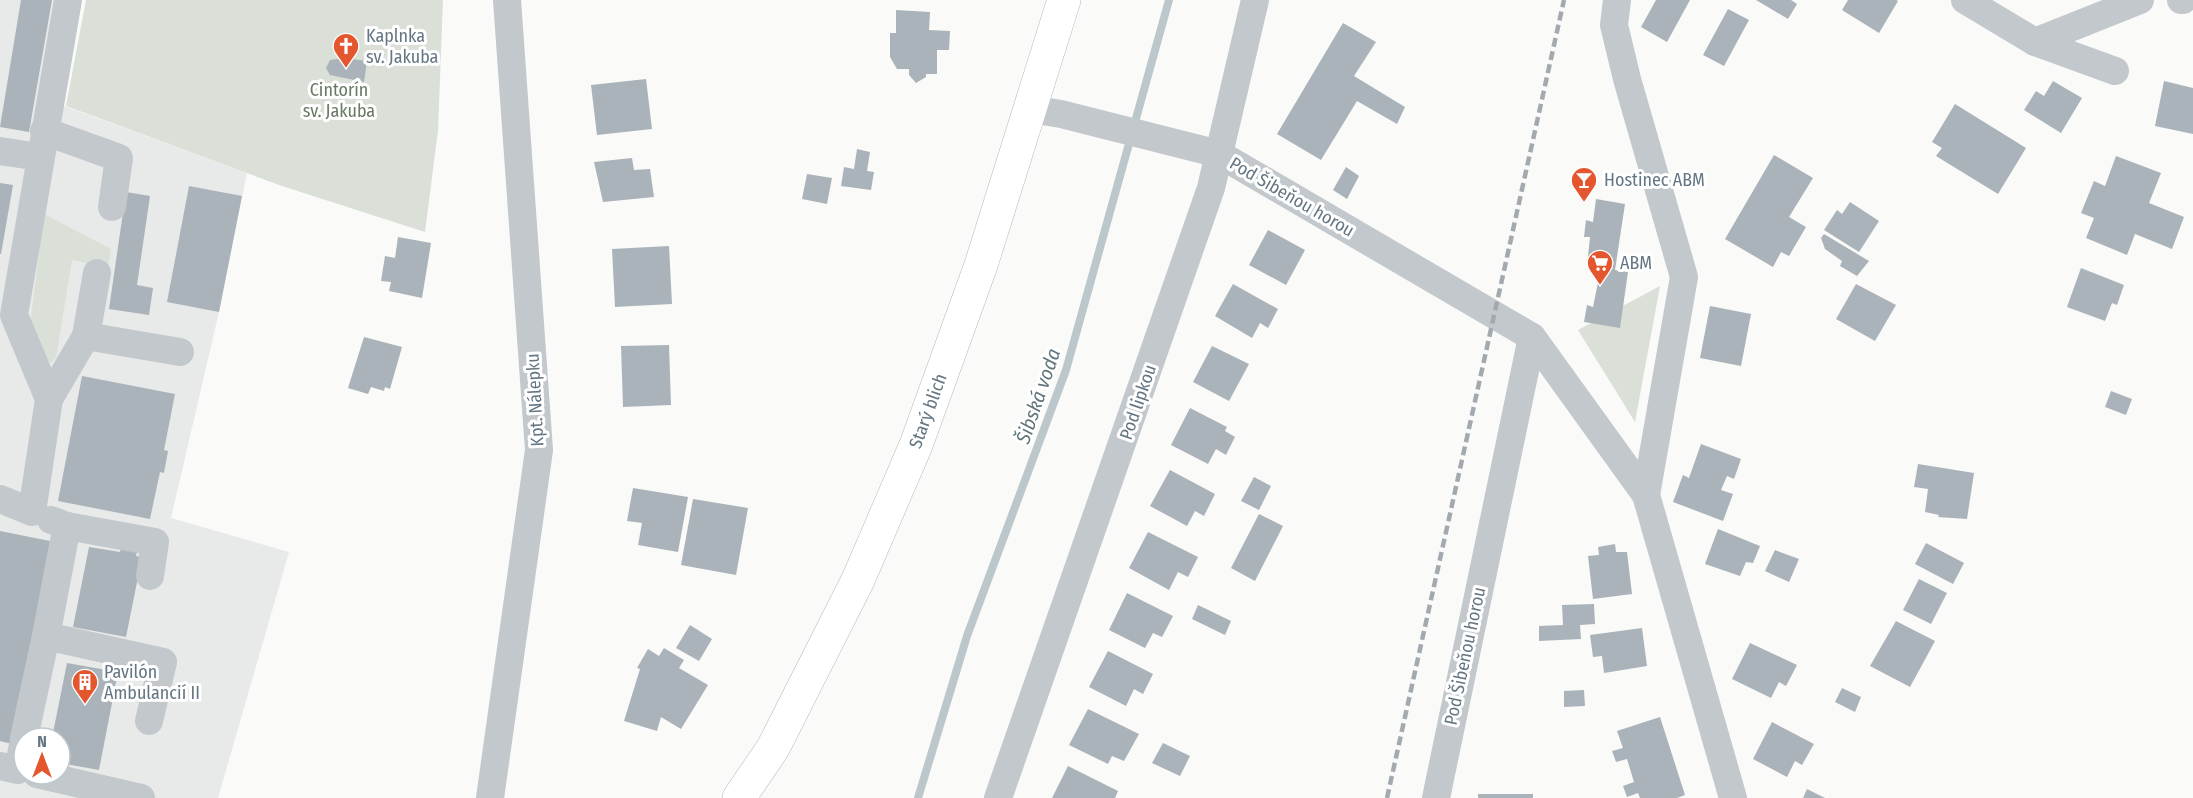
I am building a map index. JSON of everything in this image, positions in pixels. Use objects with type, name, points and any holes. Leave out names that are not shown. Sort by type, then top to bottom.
[{"type":"main road","name":"Starý blich","points":[[739,798],[773,748],[853,591],[912,456],[981,265],[1064,0]]},
{"type":"street","points":[[49,399],[7,320],[68,0]]},
{"type":"street","name":"Kpt. Nálepku","points":[[490,798],[539,450],[507,0]]},
{"type":"street","points":[[1045,0],[1052,41]]},
{"type":"street","name":"Pod lipkou","points":[[998,798],[1094,529],[1211,188],[1256,0]]},
{"type":"street","name":"Pod Šibeňou horou","points":[[1617,0],[1614,25],[1627,79],[1684,277],[1646,495]]},
{"type":"street","points":[[1965,0],[2035,42],[2115,71]]},
{"type":"street","points":[[2035,42],[2140,0]]},
{"type":"street","name":"Pod Šibeňou horou","points":[[1031,109],[1089,120],[1219,154],[1532,337],[1646,495],[1733,798]]},
{"type":"street","points":[[0,152],[42,144],[119,158],[112,207]]},
{"type":"street","points":[[32,512],[49,399],[86,336],[97,273]]},
{"type":"street","points":[[86,336],[180,352]]},
{"type":"street","name":"Pod Šibeňou horou","points":[[1436,798],[1532,337]]},
{"type":"street","points":[[0,499],[67,526],[155,542],[150,576]]},
{"type":"street","points":[[27,726],[67,526]]},
{"type":"street","points":[[46,636],[163,662],[149,721]]},
{"type":"street","points":[[72,782],[141,798]]},
{"type":"shaded area","points":[[0,0],[57,0],[45,99],[247,173],[219,312],[171,518],[289,552],[218,798],[0,798]]},
{"type":"green space","name":"Cintorín sv. Jakuba","points":[[86,0],[443,0],[438,130],[425,232],[282,186],[66,106]]},
{"type":"green space","points":[[44,214],[111,249],[108,267],[72,260],[56,358],[52,362],[39,360],[30,325]]},
{"type":"green space","points":[[1660,286],[1635,422],[1578,330]]},
{"type":"building","points":[[21,0],[52,0],[29,132],[0,127]]},
{"type":"building","points":[[1656,0],[1690,0],[1667,42],[1641,27]]},
{"type":"building","points":[[1756,0],[1791,0],[1797,4],[1788,19]]},
{"type":"building","points":[[1848,0],[1898,1],[1879,33],[1842,10]]},
{"type":"building","points":[[1728,9],[1749,20],[1724,66],[1703,55]]},
{"type":"building","points":[[896,10],[930,12],[929,30],[950,31],[949,50],[937,50],[937,74],[926,74],[926,77],[916,83],[909,75],[909,69],[897,69],[890,57],[890,33],[896,33]]},
{"type":"building","points":[[1343,23],[1376,42],[1354,76],[1405,107],[1397,124],[1357,101],[1321,160],[1277,134]]},
{"type":"building","name":"Kaplnka sv. Jakuba","points":[[344,58],[367,61],[364,82],[330,75],[326,68],[330,60]]},
{"type":"building","points":[[646,79],[652,129],[597,135],[591,85]]},
{"type":"building","points":[[2053,81],[2082,98],[2061,133],[2024,110],[2036,91],[2044,96]]},
{"type":"building","points":[[2164,81],[2193,88],[2193,134],[2155,126]]},
{"type":"building","points":[[1955,104],[2026,148],[1998,194],[1936,156],[1942,148],[1932,142]]},
{"type":"building","points":[[857,149],[870,152],[867,171],[874,172],[871,190],[841,186],[844,167],[854,169]]},
{"type":"building","points":[[1774,155],[1813,178],[1789,217],[1806,227],[1789,256],[1781,252],[1773,267],[1725,239]]},
{"type":"building","points":[[2116,156],[2161,173],[2149,203],[2184,217],[2172,249],[2135,234],[2127,255],[2086,238],[2094,218],[2081,213],[2094,181],[2105,186]]},
{"type":"building","points":[[632,158],[634,170],[650,169],[654,197],[603,202],[594,162]]},
{"type":"building","points":[[1346,167],[1359,176],[1347,199],[1333,190]]},
{"type":"building","points":[[807,174],[832,178],[827,204],[802,199]]},
{"type":"building","points":[[0,183],[13,185],[1,254],[0,254]]},
{"type":"building","points":[[189,186],[242,196],[219,312],[167,302]]},
{"type":"building","points":[[126,192],[150,196],[137,285],[153,288],[149,315],[109,309]]},
{"type":"building","points":[[1596,199],[1625,204],[1615,270],[1628,272],[1620,328],[1584,322],[1587,305],[1593,307],[1601,268],[1587,266],[1590,237],[1584,237],[1586,220],[1593,222]]},
{"type":"building","points":[[1850,202],[1879,221],[1859,252],[1824,230],[1837,210],[1842,214]]},
{"type":"building","points":[[1268,230],[1305,250],[1286,285],[1249,265]]},
{"type":"building","points":[[1824,234],[1869,261],[1857,276],[1840,266],[1842,261],[1825,249],[1821,238]]},
{"type":"building","points":[[398,237],[431,243],[422,298],[389,291],[391,282],[381,281],[385,256],[395,258]]},
{"type":"building","points":[[669,246],[672,304],[615,307],[612,249]]},
{"type":"building","points":[[2081,268],[2124,285],[2117,305],[2112,303],[2105,321],[2067,307]]},
{"type":"building","points":[[1233,284],[1278,309],[1268,328],[1260,323],[1252,338],[1215,316]]},
{"type":"building","points":[[1856,284],[1896,305],[1875,341],[1836,319]]},
{"type":"building","points":[[1710,306],[1751,314],[1741,366],[1700,358]]},
{"type":"building","points":[[364,337],[402,347],[390,389],[385,387],[384,391],[371,387],[368,394],[348,388]]},
{"type":"building","points":[[669,345],[671,405],[623,407],[621,346]]},
{"type":"building","points":[[1212,346],[1249,364],[1229,401],[1193,382]]},
{"type":"building","points":[[82,376],[175,394],[164,450],[168,451],[164,473],[160,472],[150,519],[58,501]]},
{"type":"building","points":[[2111,391],[2132,399],[2126,415],[2105,407]]},
{"type":"building","points":[[1190,408],[1227,427],[1225,431],[1235,437],[1226,455],[1216,449],[1208,464],[1171,445]]},
{"type":"building","points":[[1701,444],[1741,459],[1734,479],[1727,476],[1721,490],[1733,494],[1723,521],[1673,502],[1683,475],[1689,478]]},
{"type":"building","points":[[1918,464],[1974,473],[1967,519],[1938,517],[1939,515],[1925,512],[1928,489],[1914,487]]},
{"type":"building","points":[[1170,470],[1215,494],[1204,516],[1195,511],[1187,526],[1150,506]]},
{"type":"building","points":[[1254,477],[1271,486],[1259,510],[1241,501]]},
{"type":"building","points":[[633,488],[688,497],[678,552],[638,545],[642,523],[627,521]]},
{"type":"building","points":[[693,499],[748,508],[736,575],[681,565]]},
{"type":"building","points":[[1259,514],[1283,526],[1255,581],[1231,568]]},
{"type":"building","points":[[1718,529],[1760,546],[1753,563],[1746,562],[1740,576],[1705,564]]},
{"type":"building","points":[[0,531],[50,541],[15,726],[12,726],[12,744],[0,741]]},
{"type":"building","points":[[1148,532],[1198,557],[1188,577],[1178,572],[1169,590],[1129,568]]},
{"type":"building","points":[[1926,543],[1964,563],[1953,584],[1915,564]]},
{"type":"building","points":[[1615,544],[1616,552],[1627,552],[1632,594],[1593,599],[1588,556],[1599,555],[1598,547]]},
{"type":"building","points":[[89,547],[120,552],[121,548],[137,551],[136,556],[142,557],[126,637],[73,627]]},
{"type":"building","points":[[1775,550],[1799,559],[1789,582],[1765,571]]},
{"type":"building","points":[[1919,579],[1947,593],[1931,624],[1903,610]]},
{"type":"building","points":[[1127,593],[1173,616],[1162,637],[1153,633],[1145,648],[1109,630]]},
{"type":"building","points":[[1594,604],[1595,624],[1580,625],[1581,639],[1539,641],[1539,626],[1563,625],[1562,605]]},
{"type":"building","points":[[1198,605],[1231,621],[1225,635],[1192,619]]},
{"type":"building","points":[[1896,621],[1935,641],[1910,687],[1870,666]]},
{"type":"building","points":[[690,625],[712,639],[699,661],[676,648]]},
{"type":"building","points":[[1642,628],[1647,666],[1604,673],[1602,656],[1593,657],[1590,635]]},
{"type":"building","points":[[1750,643],[1797,665],[1786,686],[1779,682],[1771,698],[1732,679]]},
{"type":"building","points":[[664,648],[684,660],[679,668],[708,685],[681,729],[661,717],[657,731],[624,721],[640,669],[637,668],[648,649],[659,656]]},
{"type":"building","points":[[1108,651],[1153,674],[1143,694],[1134,689],[1126,706],[1089,687]]},
{"type":"building","name":"Pavilón Ambulancií II","points":[[67,663],[118,672],[99,770],[72,765],[72,726],[54,726]]},
{"type":"building","points":[[1842,688],[1861,697],[1855,712],[1835,702]]},
{"type":"building","points":[[1584,690],[1585,706],[1564,707],[1564,691]]},
{"type":"building","points":[[1088,709],[1139,734],[1124,761],[1112,756],[1108,764],[1069,745]]},
{"type":"building","points":[[1660,717],[1685,795],[1677,798],[1640,798],[1638,793],[1627,797],[1623,786],[1634,782],[1627,759],[1616,762],[1612,751],[1623,748],[1617,731]]},
{"type":"building","points":[[1772,722],[1814,744],[1802,765],[1795,761],[1787,777],[1753,759]]},
{"type":"building","points":[[1163,743],[1190,756],[1180,776],[1152,763]]},
{"type":"building","points":[[1068,766],[1118,791],[1115,798],[1052,798]]},
{"type":"building","points":[[1807,789],[1825,798],[1803,798]]},
{"type":"building","points":[[1478,794],[1533,794],[1533,798],[1478,798]]},
{"type":"waterway","name":"Šibská voda","points":[[918,798],[967,636],[1066,370],[1169,0]]},
{"type":"railway","points":[[1387,798],[1564,0]]},
{"type":"place","name":"Kaplnka sv. Jakuba","points":[[346,69]]},
{"type":"place","name":"Hostinec ABM","points":[[1584,203]]},
{"type":"place","name":"ABM","points":[[1600,286]]},
{"type":"place","name":"Pavilón Ambulancií II","points":[[85,705]]}]
